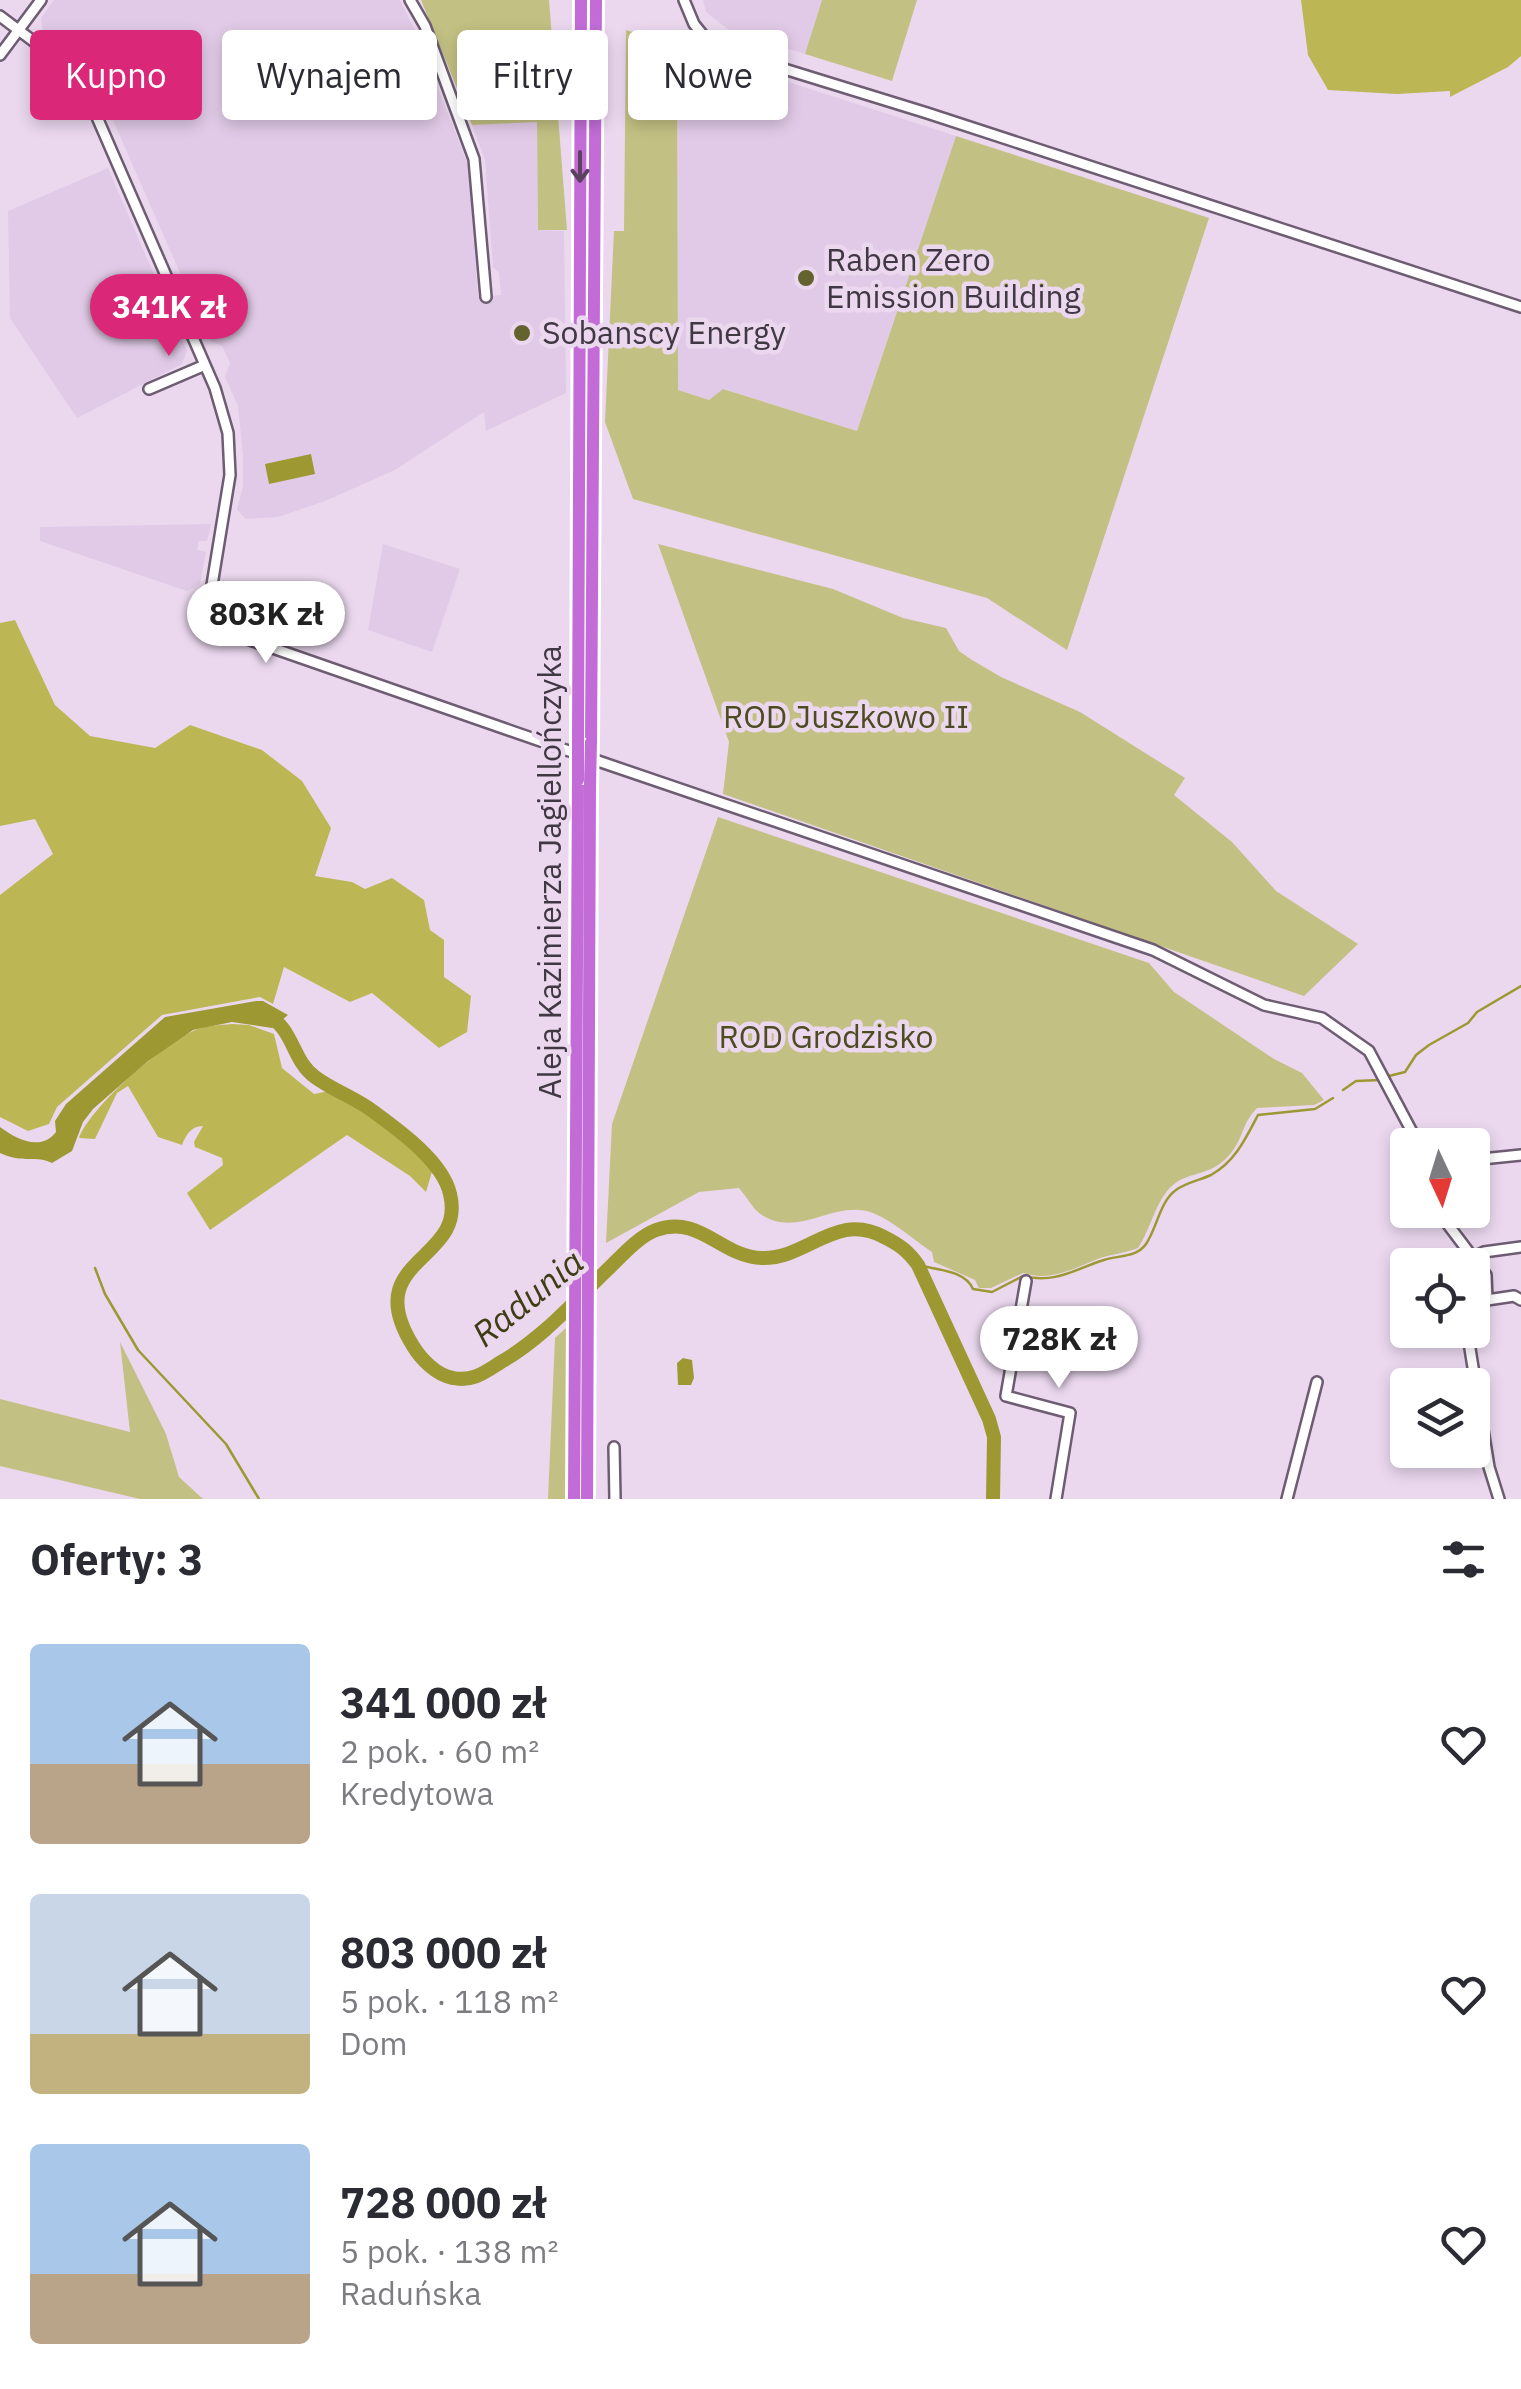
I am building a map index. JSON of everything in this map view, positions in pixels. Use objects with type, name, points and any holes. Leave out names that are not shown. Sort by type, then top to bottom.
[{"type":"highway","points":[[581,0],[587,244]]},
{"type":"highway","points":[[587,244],[596,0]]},
{"type":"highway","name":"Aleja Kazimierza Jagiellończyka","points":[[574,1499],[582,1321],[589,1264],[584,783],[587,244]]},
{"type":"highway","name":"Aleja Kazimierza Jagiellończyka","points":[[584,783],[576,1275],[582,1321],[586,1499]]},
{"type":"street","points":[[0,55],[41,0]]},
{"type":"street","points":[[410,0],[425,26],[474,159],[486,296]]},
{"type":"street","points":[[684,0],[694,24],[708,40],[742,56],[1521,307]]},
{"type":"street","points":[[0,16],[65,65],[83,85],[205,365],[225,420],[230,459],[212,584],[241,636],[569,751]]},
{"type":"street","points":[[149,388],[205,365]]},
{"type":"street","points":[[598,760],[1153,950],[1264,1004],[1322,1018],[1369,1051],[1410,1128]]},
{"type":"street","points":[[1490,1158],[1521,1155]]},
{"type":"street","points":[[1448,1228],[1465,1248]]},
{"type":"street","points":[[1490,1251],[1521,1248]]},
{"type":"street","points":[[1026,1281],[1006,1396],[1070,1413],[1056,1499]]},
{"type":"street","points":[[1490,1300],[1514,1296],[1521,1300]]},
{"type":"street","points":[[1287,1499],[1317,1382]]},
{"type":"street","points":[[614,1448],[616,1499]]},
{"type":"street","points":[[1489,1468],[1499,1499]]},
{"type":"shaded area","points":[[54,0],[400,0],[415,30],[222,30],[222,120],[437,120],[437,85],[468,165],[478,297],[501,295],[499,273],[493,267],[485,160],[472,125],[537,121],[538,230],[564,231],[566,393],[486,431],[484,412],[395,470],[278,517],[246,519],[237,510],[243,486],[243,455],[238,406],[225,377],[230,363],[222,346],[210,341],[113,120],[202,120],[202,30],[43,30],[41,18]]},
{"type":"shaded area","points":[[703,0],[822,0],[805,54],[788,49],[788,30],[729,30],[706,12]]},
{"type":"shaded area","points":[[1301,0],[1521,0],[1521,56],[1508,67],[1450,97],[1450,91],[1397,94],[1328,90],[1308,55]]},
{"type":"shaded area","points":[[788,82],[956,136],[857,431],[724,389],[709,400],[678,390],[677,120],[788,120]]},
{"type":"shaded area","points":[[108,168],[187,351],[182,364],[77,418],[10,318],[8,211]]},
{"type":"shaded area","points":[[311,454],[315,474],[269,484],[265,464]]},
{"type":"shaded area","points":[[211,524],[207,541],[199,541],[197,550],[206,552],[200,584],[187,591],[40,541],[40,527]]},
{"type":"shaded area","points":[[383,544],[460,569],[432,652],[368,630]]},
{"type":"shaded area","points":[[15,620],[55,705],[90,736],[155,748],[190,725],[262,750],[302,781],[331,828],[315,876],[352,882],[365,889],[392,878],[424,900],[430,930],[444,940],[444,977],[471,996],[467,1032],[439,1048],[372,993],[350,1002],[284,967],[273,1004],[260,997],[162,1015],[57,1107],[49,1124],[28,1131],[0,1117],[0,895],[53,854],[35,819],[0,826],[0,623]]},
{"type":"shaded area","points":[[256,1001],[288,1015],[272,1028],[232,1022],[193,1030],[148,1061],[93,1109],[83,1122],[72,1151],[52,1163],[0,1153],[0,1127],[28,1142],[50,1138],[66,1104],[165,1017]]},
{"type":"shaded area","points":[[232,1024],[274,1034],[282,1068],[314,1094],[335,1091],[350,1096],[389,1123],[434,1165],[426,1192],[410,1176],[347,1135],[210,1230],[187,1193],[223,1165],[222,1158],[195,1147],[203,1126],[190,1132],[182,1145],[158,1137],[128,1086],[117,1093],[95,1139],[79,1138],[112,1094],[164,1049],[193,1031]]},
{"type":"shaded area","points":[[683,1358],[692,1360],[691,1385],[678,1385],[677,1363]]},
{"type":"green space","points":[[421,0],[549,0],[551,30],[457,30],[457,88],[437,30],[433,30]]},
{"type":"green space","points":[[822,0],[917,0],[892,81],[805,54]]},
{"type":"green space","points":[[626,30],[628,120],[677,120],[678,390],[709,400],[723,389],[857,431],[956,136],[1209,218],[1067,650],[987,598],[633,499],[605,422],[614,231],[624,231]]},
{"type":"green space","points":[[470,120],[558,120],[567,230],[538,230],[537,122],[472,125]]},
{"type":"green space","name":"ROD Juszkowo II","points":[[658,544],[833,589],[903,618],[946,628],[959,651],[972,660],[1080,712],[1185,778],[1174,795],[1232,842],[1276,891],[1358,944],[1304,996],[723,794],[729,742]]},
{"type":"green space","name":"ROD Grodzisko","points":[[718,817],[1149,963],[1174,992],[1274,1059],[1302,1073],[1324,1100],[1314,1105],[1257,1108],[1226,1158],[1210,1169],[1180,1180],[1167,1191],[1138,1248],[1053,1275],[1023,1273],[991,1288],[979,1288],[975,1280],[934,1262],[932,1252],[873,1213],[844,1211],[787,1223],[759,1213],[739,1188],[699,1192],[606,1243],[612,1124]]},
{"type":"green space","points":[[567,1327],[566,1499],[548,1499],[555,1338]]},
{"type":"green space","points":[[120,1342],[166,1434],[179,1477],[203,1499],[140,1499],[0,1466],[0,1399],[130,1432]]},
{"type":"waterway","points":[[1389,1076],[1405,1072],[1416,1055],[1429,1045],[1521,986]]},
{"type":"waterway","name":"Radunia","points":[[265,1015],[282,1027],[307,1070],[396,1128],[430,1159],[446,1182],[451,1216],[444,1234],[405,1277],[398,1295],[399,1317],[413,1346],[435,1370],[453,1378],[473,1377],[516,1353],[635,1243],[656,1230],[685,1227],[734,1251],[762,1258],[794,1251],[836,1232],[867,1230],[899,1246],[918,1265],[989,1419],[994,1437],[993,1499]]},
{"type":"waterway","points":[[1343,1090],[1356,1081],[1380,1080]]},
{"type":"waterway","points":[[918,1265],[957,1274],[973,1289],[992,1292],[1023,1276],[1055,1277],[1132,1254],[1146,1244],[1171,1195],[1227,1163],[1258,1115],[1315,1109],[1333,1098]]},
{"type":"waterway","points":[[95,1268],[105,1294],[138,1350],[226,1444],[259,1499]]},
{"type":"place","name":"Raben Zero Emission Building","points":[[806,278]]},
{"type":"place","name":"Sobanscy Energy","points":[[522,333]]}]
